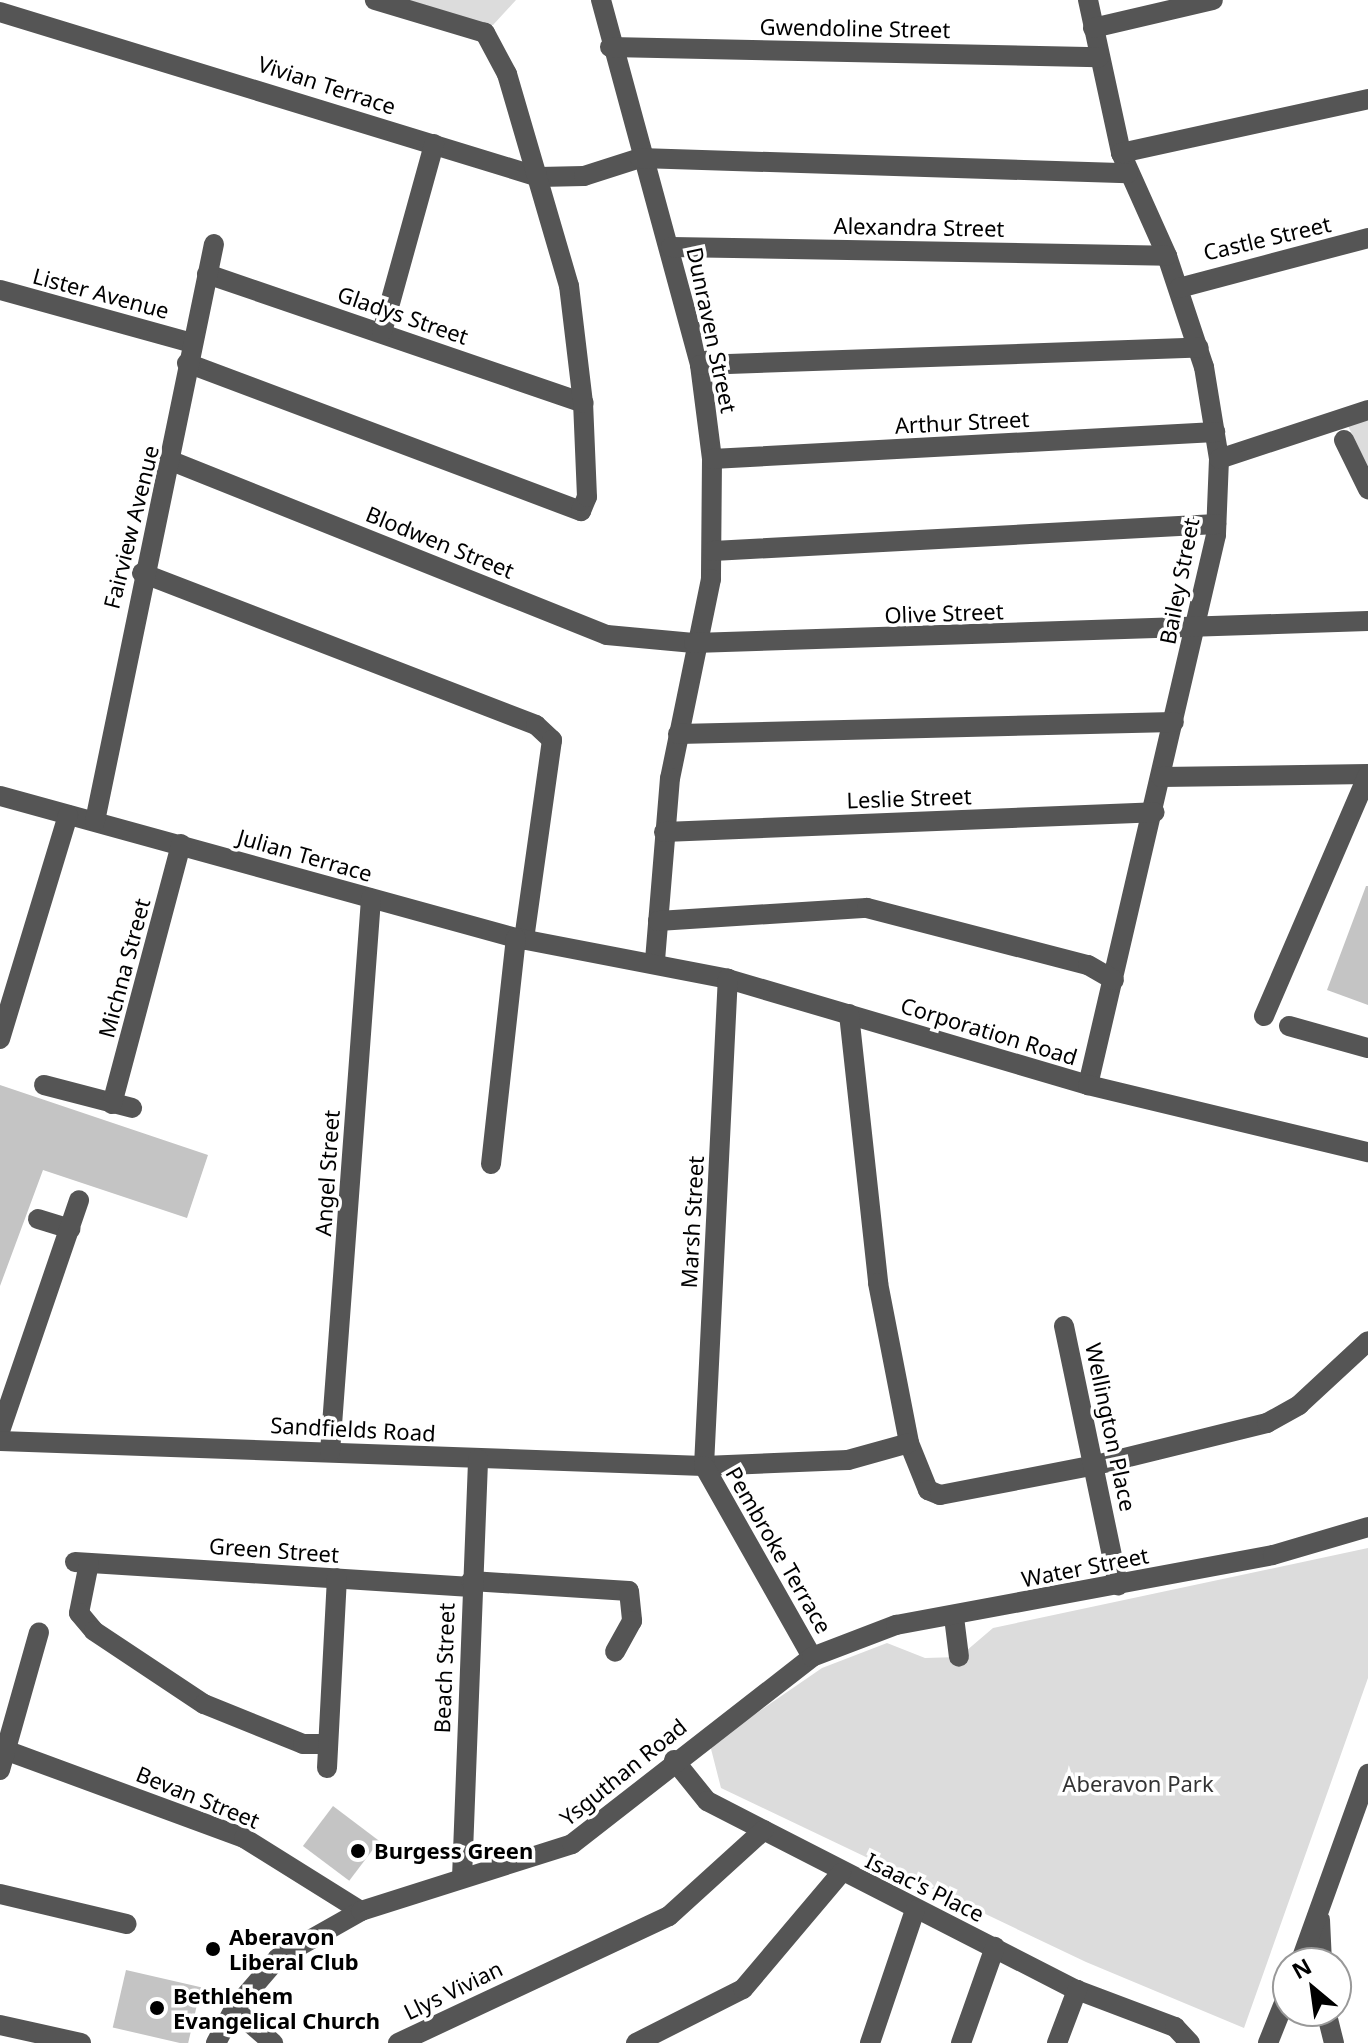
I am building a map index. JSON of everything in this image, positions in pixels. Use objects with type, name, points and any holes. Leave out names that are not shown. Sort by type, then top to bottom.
[{"type":"street","points":[[375,0],[485,33],[507,74],[569,286],[583,403]]},
{"type":"street","name":"Dunraven Street","points":[[601,0],[610,47],[640,158],[671,247],[700,365],[712,459],[713,551],[678,734],[664,832],[655,962]]},
{"type":"street","name":"Bailey Street","points":[[1088,0],[1125,163],[1167,256],[1199,348],[1219,459],[1216,524],[1195,630],[1155,812],[1088,1085]]},
{"type":"street","points":[[1093,28],[1213,0]]},
{"type":"street","name":"Vivian Terrace","points":[[0,12],[539,177],[584,176],[640,158],[1125,163],[1368,99]]},
{"type":"street","name":"Gwendoline Street","points":[[610,47],[1099,57]]},
{"type":"street","points":[[382,332],[434,144]]},
{"type":"street","name":"Castle Street","points":[[1179,288],[1368,238]]},
{"type":"street","name":"Fairview Avenue","points":[[95,821],[142,573],[174,462],[188,353],[214,244]]},
{"type":"street","name":"Alexandra Street","points":[[671,247],[1167,256]]},
{"type":"street","name":"Gladys Street","points":[[207,274],[583,403]]},
{"type":"street","name":"Lister Avenue","points":[[0,290],[188,353],[581,511],[587,497],[583,403]]},
{"type":"street","points":[[700,365],[1199,348]]},
{"type":"street","points":[[1219,459],[1368,410]]},
{"type":"street","name":"Arthur Street","points":[[712,459],[1215,432]]},
{"type":"street","points":[[1344,440],[1368,489]]},
{"type":"street","name":"Blodwen Street","points":[[174,462],[607,635],[694,643]]},
{"type":"street","points":[[713,551],[1216,524]]},
{"type":"street","points":[[142,573],[536,725],[552,740],[520,939],[491,1164]]},
{"type":"street","name":"Olive Street","points":[[694,643],[1195,630],[1368,621]]},
{"type":"street","points":[[678,734],[1174,722]]},
{"type":"street","points":[[1161,777],[1368,775],[1264,1016]]},
{"type":"street","name":"Julian Terrace","points":[[0,796],[520,939],[598,953]]},
{"type":"street","name":"Leslie Street","points":[[664,832],[1155,812]]},
{"type":"street","points":[[0,1039],[68,815]]},
{"type":"street","name":"Michna Street","points":[[44,1085],[122,1106],[181,844]]},
{"type":"street","name":"Angel Street","points":[[330,1452],[371,899]]},
{"type":"street","points":[[658,921],[867,908],[1088,965],[1114,980]]},
{"type":"street","name":"Corporation Road","points":[[598,953],[728,979],[1088,1085],[1368,1152]]},
{"type":"street","name":"Marsh Street","points":[[704,1466],[728,979]]},
{"type":"street","points":[[849,1014],[878,1283],[909,1443],[928,1490],[940,1495],[1096,1465],[1267,1423],[1299,1405],[1368,1341]]},
{"type":"street","points":[[1289,1026],[1318,1020],[1368,1048]]},
{"type":"street","points":[[0,1431],[79,1200]]},
{"type":"street","points":[[38,1219],[70,1229]]},
{"type":"street","name":"Wellington Place","points":[[1064,1326],[1096,1465],[1118,1585]]},
{"type":"street","name":"Sandfields Road","points":[[0,1441],[704,1466],[848,1460],[909,1443]]},
{"type":"street","name":"Beach Street","points":[[462,1878],[478,1459]]},
{"type":"street","name":"Pembroke Terrace","points":[[704,1466],[812,1657]]},
{"type":"street","name":"Water Street","points":[[812,1657],[896,1625],[954,1617],[1273,1555],[1368,1527]]},
{"type":"street","name":"Green Street","points":[[327,1744],[303,1744],[204,1704],[94,1631],[79,1613],[82,1563],[629,1591],[632,1621],[615,1652]]},
{"type":"street","points":[[327,1768],[337,1578]]},
{"type":"street","points":[[954,1617],[959,1657]]},
{"type":"street","points":[[0,1770],[39,1632]]},
{"type":"street","name":"Ysguthan Road","points":[[216,2043],[234,2009],[278,1958],[361,1911],[572,1844],[674,1760],[812,1657]]},
{"type":"street","name":"Bevan Street","points":[[5,1750],[244,1838],[361,1911]]},
{"type":"street","name":"Isaac's Place","points":[[674,1760],[707,1801],[841,1873],[1077,1990],[1175,2027],[1190,2043]]},
{"type":"street","points":[[1306,1947],[1368,1774]]},
{"type":"street","name":"Llys Vivian","points":[[398,2043],[669,1916],[764,1830]]},
{"type":"street","points":[[636,2043],[743,1989],[841,1873]]},
{"type":"street","points":[[0,1894],[127,1924]]},
{"type":"street","points":[[870,2043],[915,1910]]},
{"type":"street","points":[[1320,1912],[1321,1947]]},
{"type":"street","points":[[961,2043],[995,1947]]},
{"type":"street","points":[[1057,2043],[1077,1990]]},
{"type":"street","points":[[234,2009],[273,2043]]},
{"type":"street","points":[[0,2025],[81,2043]]},
{"type":"green space","points":[[384,0],[516,0],[493,25],[453,22]]},
{"type":"green space","points":[[1368,420],[1368,466],[1348,426]]},
{"type":"green space","name":"Aberavon Park","points":[[1368,1548],[1368,1678],[1244,2028],[1086,1962],[721,1788],[710,1745],[822,1668],[887,1643],[925,1658],[959,1657],[993,1628]]},
{"type":"building","points":[[1368,886],[1368,1005],[1327,990]]},
{"type":"building","points":[[0,1085],[208,1155],[187,1218],[43,1170],[0,1286]]},
{"type":"building","points":[[333,1806],[379,1841],[349,1881],[303,1846]]},
{"type":"building","name":"Bethlehem Evangelical Church","points":[[126,1970],[201,1987],[188,2043],[113,2027]]},
{"type":"place","name":"Burgess Green","points":[[358,1851]]},
{"type":"place","name":"Aberavon Liberal Club","points":[[213,1949]]},
{"type":"place","name":"Bethlehem Evangelical Church","points":[[157,2008]]}]
